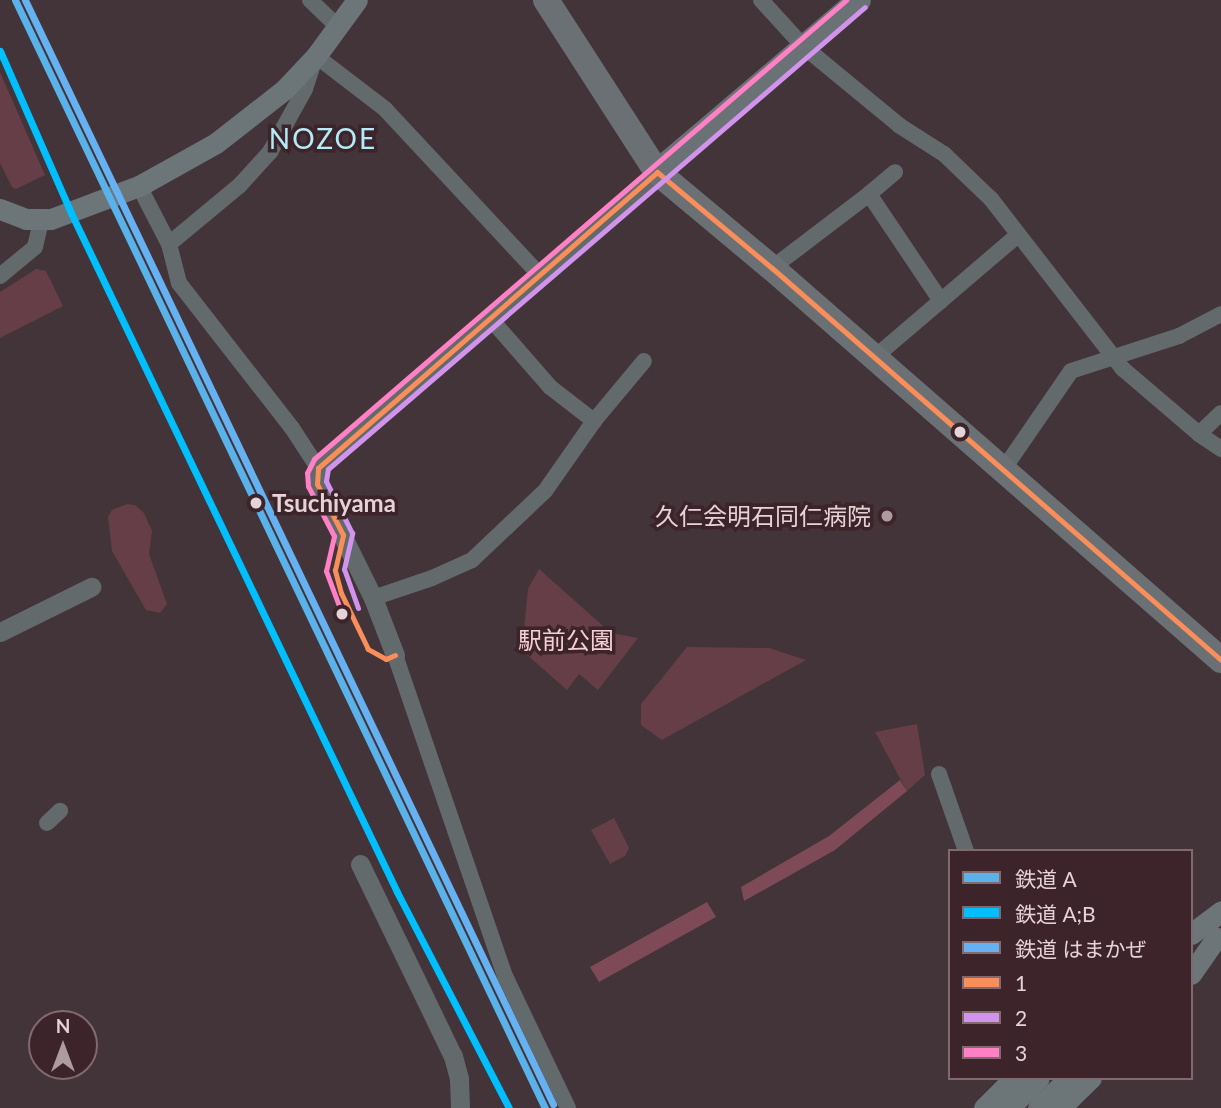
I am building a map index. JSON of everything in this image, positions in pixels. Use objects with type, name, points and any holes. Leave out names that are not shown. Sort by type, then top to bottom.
[{"type":"highway","points":[[546,0],[657,172],[772,268],[1221,660]]},
{"type":"main road","points":[[0,209],[41,221],[139,186],[216,143],[285,89],[316,56],[357,0]]},
{"type":"main road","points":[[657,172],[859,0]]},
{"type":"main road","points":[[1193,932],[1221,911]]},
{"type":"main road","points":[[1193,960],[1219,935]]},
{"type":"main road","points":[[1193,971],[1219,935]]},
{"type":"main road","points":[[984,1108],[1012,1080]]},
{"type":"main road","points":[[1009,1108],[1037,1080]]},
{"type":"main road","points":[[1038,1108],[1067,1080]]},
{"type":"main road","points":[[1060,1108],[1089,1080]]},
{"type":"street","points":[[310,0],[338,27]]},
{"type":"street","points":[[761,0],[803,46],[900,126],[944,154],[991,199],[1123,369],[1199,434],[1221,449]]},
{"type":"street","points":[[169,244],[240,185],[270,152],[305,89],[316,56],[385,109],[539,274]]},
{"type":"street","points":[[318,468],[657,172]]},
{"type":"street","points":[[772,268],[895,172]]},
{"type":"street","points":[[139,186],[169,244],[179,283],[292,428],[318,468],[317,484],[373,598],[395,655],[505,976],[568,1108]]},
{"type":"street","points":[[869,194],[942,301]]},
{"type":"street","points":[[0,276],[35,247],[41,221]]},
{"type":"street","points":[[874,357],[1018,235]]},
{"type":"street","points":[[1003,470],[1071,371],[1179,336],[1221,314]]},
{"type":"street","points":[[489,317],[550,387],[594,421]]},
{"type":"street","points":[[373,598],[432,578],[472,560],[545,491],[594,421],[643,361]]},
{"type":"street","points":[[1199,434],[1221,413]]},
{"type":"street","points":[[0,632],[91,587]]},
{"type":"street","points":[[939,774],[965,849]]},
{"type":"street","points":[[47,823],[60,811]]},
{"type":"street","points":[[359,864],[453,1056],[459,1079],[460,1108]]},
{"type":"green space","points":[[0,72],[45,175],[16,189],[12,187],[0,163]]},
{"type":"green space","points":[[36,269],[46,271],[63,306],[0,338],[0,292]]},
{"type":"green space","points":[[127,504],[135,505],[144,513],[152,531],[149,554],[167,604],[160,613],[146,610],[112,551],[108,517],[112,510]]},
{"type":"green space","name":"駅前公園","points":[[539,569],[611,633],[638,638],[598,690],[579,674],[567,690],[525,653],[532,647],[523,639],[528,589]]},
{"type":"green space","points":[[687,647],[769,648],[806,660],[662,740],[641,725],[641,704]]},
{"type":"green space","points":[[917,724],[925,775],[907,791],[875,732]]},
{"type":"green space","points":[[614,818],[629,848],[625,856],[610,864],[591,830]]},
{"type":"shaded area","points":[[900,780],[907,791],[835,850],[744,901],[741,887],[829,836]]},
{"type":"shaded area","points":[[707,902],[716,917],[599,982],[590,967]]},
{"type":"rail line","name":"A","points":[[15,0],[545,1108]]},
{"type":"rail line","name":"はまかぜ","points":[[25,0],[553,1104]]},
{"type":"rail line","name":"A;B","points":[[0,51],[71,213],[397,892],[509,1108]]},
{"type":"transit line","name":"3","points":[[342,614],[326,571],[334,536],[308,486],[307,473],[314,459],[846,0]]},
{"type":"transit line","name":"2","points":[[358,608],[344,569],[352,533],[326,481],[328,469],[865,7]]},
{"type":"transit line","name":"1","points":[[657,172],[772,268],[1221,660]]},
{"type":"transit line","name":"1","points":[[395,655],[386,659],[368,649],[341,593],[335,570],[343,535],[317,484],[318,468],[657,172]]},
{"type":"place","name":"Tsuchiyama","points":[[256,503]]},
{"type":"place","name":"久仁会明石同仁病院","points":[[887,516]]},
{"type":"district","name":"NOZOE","points":[[323,138]]}]
